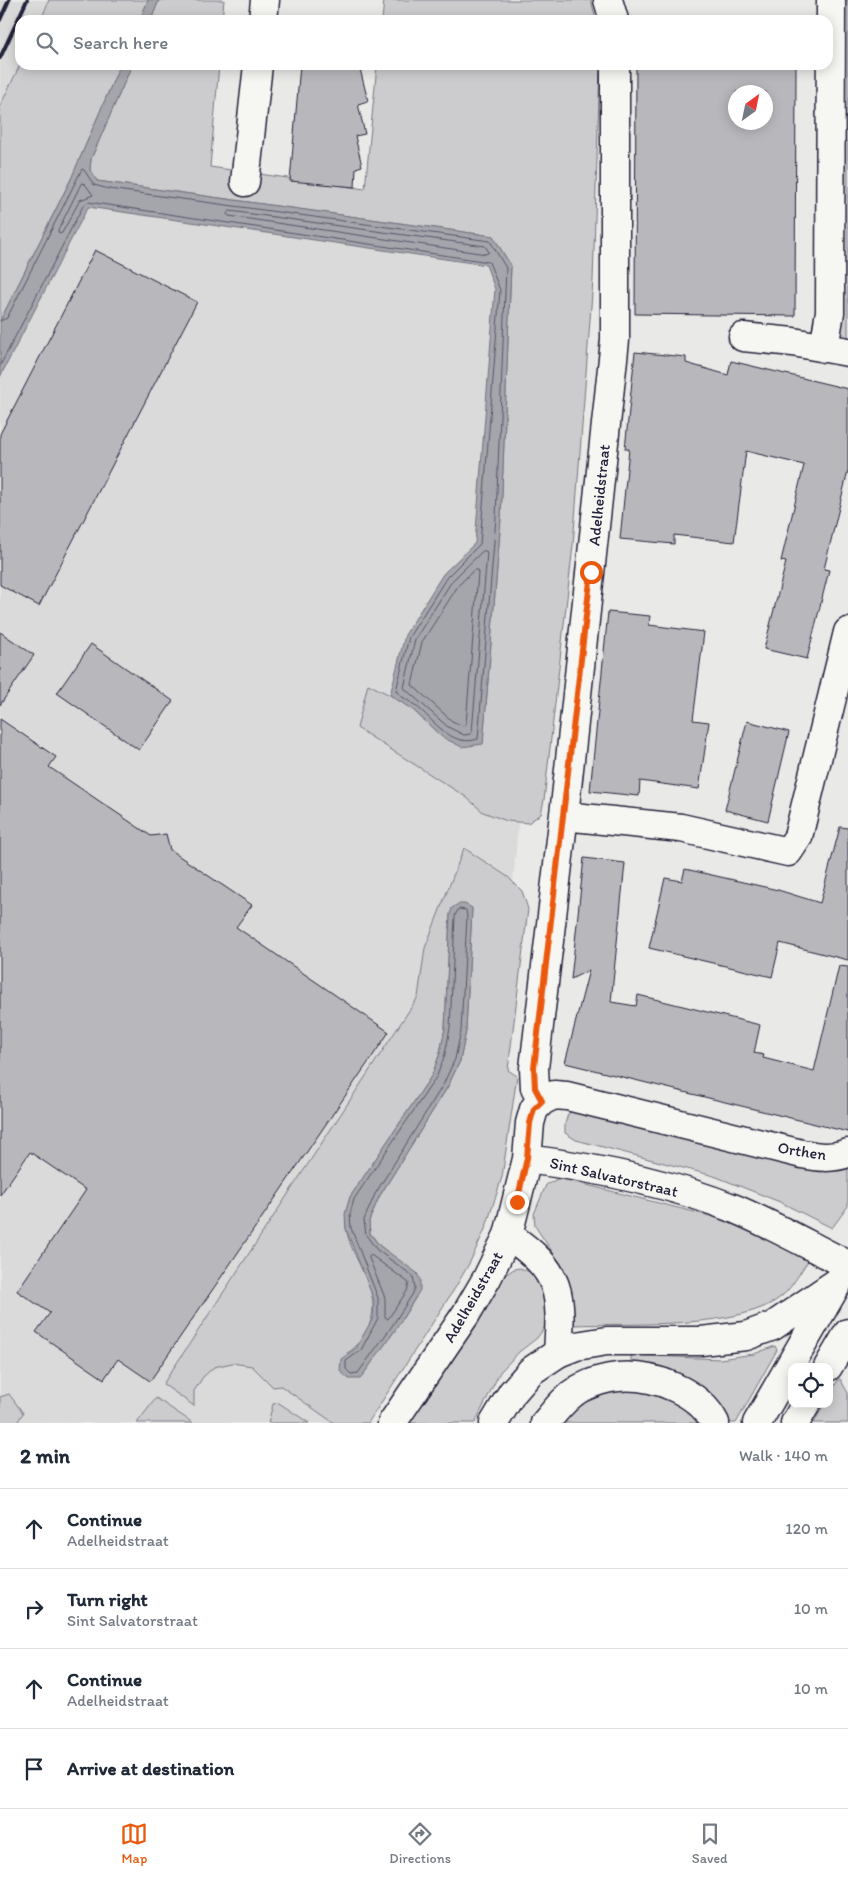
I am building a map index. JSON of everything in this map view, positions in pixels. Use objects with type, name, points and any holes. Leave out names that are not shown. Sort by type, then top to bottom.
[{"type":"street","points":[[264,15],[265,0]]},
{"type":"street","points":[[608,0],[612,15]]},
{"type":"street","points":[[831,0],[831,15]]},
{"type":"street","points":[[245,182],[257,70]]},
{"type":"street","name":"Adelheidstraat","points":[[542,1101],[535,1088],[534,1068],[564,816],[615,340],[615,70]]},
{"type":"street","points":[[743,337],[793,342],[836,350],[830,312],[831,70]]},
{"type":"street","points":[[564,816],[681,828],[788,852],[798,837],[848,632]]},
{"type":"street","name":"Orthen","points":[[542,1101],[554,1095],[566,1096],[820,1157],[839,1156],[848,1152]]},
{"type":"street","name":"Sint Salvatorstraat","points":[[542,1101],[534,1109],[530,1123],[527,1158],[596,1170],[697,1195],[778,1229],[844,1271]]},
{"type":"street","name":"Adelheidstraat","points":[[392,1423],[466,1314],[487,1278],[508,1235],[527,1158]]},
{"type":"street","points":[[508,1235],[529,1249],[557,1286],[560,1311],[558,1353]]},
{"type":"street","points":[[494,1423],[512,1393],[531,1371],[558,1353],[576,1346],[607,1342],[701,1341],[746,1336],[773,1326],[844,1271]]},
{"type":"street","points":[[757,1423],[844,1271]]},
{"type":"street","points":[[830,1363],[848,1333]]},
{"type":"street","points":[[545,1423],[564,1401],[580,1389],[597,1381],[618,1377],[655,1381],[692,1397],[703,1406],[715,1423]]},
{"type":"street","points":[[796,1423],[804,1408]]},
{"type":"shaded area","points":[[0,0],[49,0],[43,15],[15,15],[15,70],[18,70],[0,106]]},
{"type":"shaded area","points":[[49,0],[148,0],[142,15],[43,15]]},
{"type":"shaded area","points":[[159,0],[224,0],[222,15],[153,15]]},
{"type":"shaded area","points":[[384,0],[591,0],[595,15],[382,15]]},
{"type":"shaded area","points":[[841,0],[848,0],[848,340],[842,332],[840,322]]},
{"type":"shaded area","points":[[18,70],[118,70],[71,179],[0,321],[0,106]]},
{"type":"shaded area","points":[[130,70],[219,70],[210,167],[365,189],[377,70],[600,70],[593,280],[573,545],[544,800],[541,814],[528,823],[507,821],[483,812],[466,797],[357,728],[368,684],[413,710],[442,737],[483,743],[501,518],[511,266],[493,236],[97,181],[90,170],[91,159]]},
{"type":"shaded area","points":[[101,156],[575,221],[496,1062],[441,1262],[334,1423],[0,1423],[0,346]]},
{"type":"shaded area","points":[[464,848],[508,877],[522,891],[528,909],[508,1070],[517,1076],[502,1177],[486,1227],[470,1262],[368,1423],[334,1423],[281,1386],[273,1387],[252,1366],[232,1363],[214,1367],[203,1377],[194,1391],[194,1406],[163,1384],[418,997],[425,948]],"holes":[[[472,908],[466,1031],[460,1061],[447,1088],[379,1197],[369,1221],[370,1233],[380,1246],[394,1258],[416,1297],[396,1329],[360,1379],[347,1353],[358,1344],[365,1333],[371,1319],[373,1306],[367,1280],[355,1255],[346,1228],[347,1208],[350,1197],[432,1075],[440,1053],[445,1028],[450,914]]]},
{"type":"shaded area","points":[[576,1109],[848,1165],[848,1206],[832,1228],[780,1202],[714,1176],[576,1140],[565,1133],[565,1124],[568,1114]]},
{"type":"shaded area","points":[[559,1178],[714,1217],[758,1234],[808,1261],[783,1295],[765,1306],[742,1314],[684,1322],[574,1325],[572,1292],[563,1268],[535,1226],[534,1214],[546,1185]]},
{"type":"shaded area","points":[[520,1268],[532,1273],[543,1286],[547,1324],[537,1338],[519,1352],[500,1372],[475,1423],[410,1423],[478,1323],[505,1275],[514,1269]]},
{"type":"shaded area","points":[[775,1346],[777,1350],[736,1423],[731,1423],[722,1410],[631,1364],[631,1355],[720,1359],[754,1354]]},
{"type":"shaded area","points":[[840,1379],[848,1393],[848,1423],[814,1423],[822,1408],[833,1408],[833,1389]]},
{"type":"shaded area","points":[[624,1386],[671,1397],[702,1423],[558,1423],[580,1401]]},
{"type":"shaded area","points":[[9,1394],[23,1413],[17,1423],[0,1423],[0,1397]]},
{"type":"shaded area","points":[[156,1398],[193,1423],[137,1423]]},
{"type":"shaded area","points":[[279,1403],[309,1423],[268,1423],[273,1404]]},
{"type":"water","points":[[148,0],[159,0],[153,15],[142,15]]},
{"type":"water","points":[[118,70],[130,70],[91,159],[90,170],[97,181],[493,236],[511,266],[501,518],[483,744],[462,747],[442,737],[413,710],[390,695],[405,635],[443,574],[475,543],[495,289],[486,265],[88,207],[0,377],[0,321],[71,179]]},
{"type":"water","points":[[458,904],[465,904],[472,908],[466,1031],[460,1061],[447,1088],[379,1197],[369,1221],[370,1234],[380,1246],[417,1273],[420,1280],[420,1290],[396,1329],[360,1379],[349,1379],[340,1371],[341,1359],[356,1348],[373,1318],[374,1300],[346,1229],[345,1214],[350,1197],[432,1075],[440,1053],[445,1028],[450,914],[452,908]]},
{"type":"building","points":[[300,70],[360,70],[368,101],[358,104],[365,134],[355,136],[362,166],[356,168],[355,187],[290,181]]},
{"type":"building","points":[[636,70],[796,70],[795,316],[635,314]]},
{"type":"building","points":[[95,250],[197,302],[39,606],[0,585],[0,434]]},
{"type":"building","points":[[635,352],[686,357],[686,363],[728,375],[731,361],[848,389],[848,471],[824,569],[829,570],[807,659],[764,649],[786,562],[781,561],[804,465],[746,451],[734,542],[674,535],[674,544],[620,539],[629,449],[625,449]]},
{"type":"building","points":[[608,612],[650,616],[649,625],[704,632],[693,720],[709,722],[699,789],[640,781],[639,796],[590,791]]},
{"type":"building","points":[[0,632],[34,655],[0,705]]},
{"type":"building","points":[[91,644],[173,701],[139,750],[57,693]]},
{"type":"building","points":[[0,719],[56,757],[49,767],[151,836],[166,834],[170,850],[252,905],[236,927],[389,1032],[150,1381],[118,1359],[104,1379],[36,1332],[50,1313],[17,1291],[86,1190],[30,1152],[0,1195]]},
{"type":"building","points":[[747,721],[789,732],[768,821],[725,810]]},
{"type":"building","points":[[840,827],[848,828],[848,960],[780,943],[772,977],[649,948],[665,878],[682,881],[685,869],[778,890],[820,903]]},
{"type":"building","points":[[584,858],[625,863],[611,1002],[636,1006],[638,995],[760,1025],[754,1053],[764,1055],[763,1058],[814,1071],[839,966],[848,967],[848,1132],[565,1063],[589,970],[571,979]]},
{"type":"railway","points":[[0,20],[9,0]]},
{"type":"railway","points":[[20,15],[27,0]]},
{"type":"railway","points":[[0,58],[15,26]]},
{"type":"route","points":[[517,1202],[527,1158],[530,1123],[534,1109],[542,1101],[535,1088],[534,1068],[591,572]]}]
